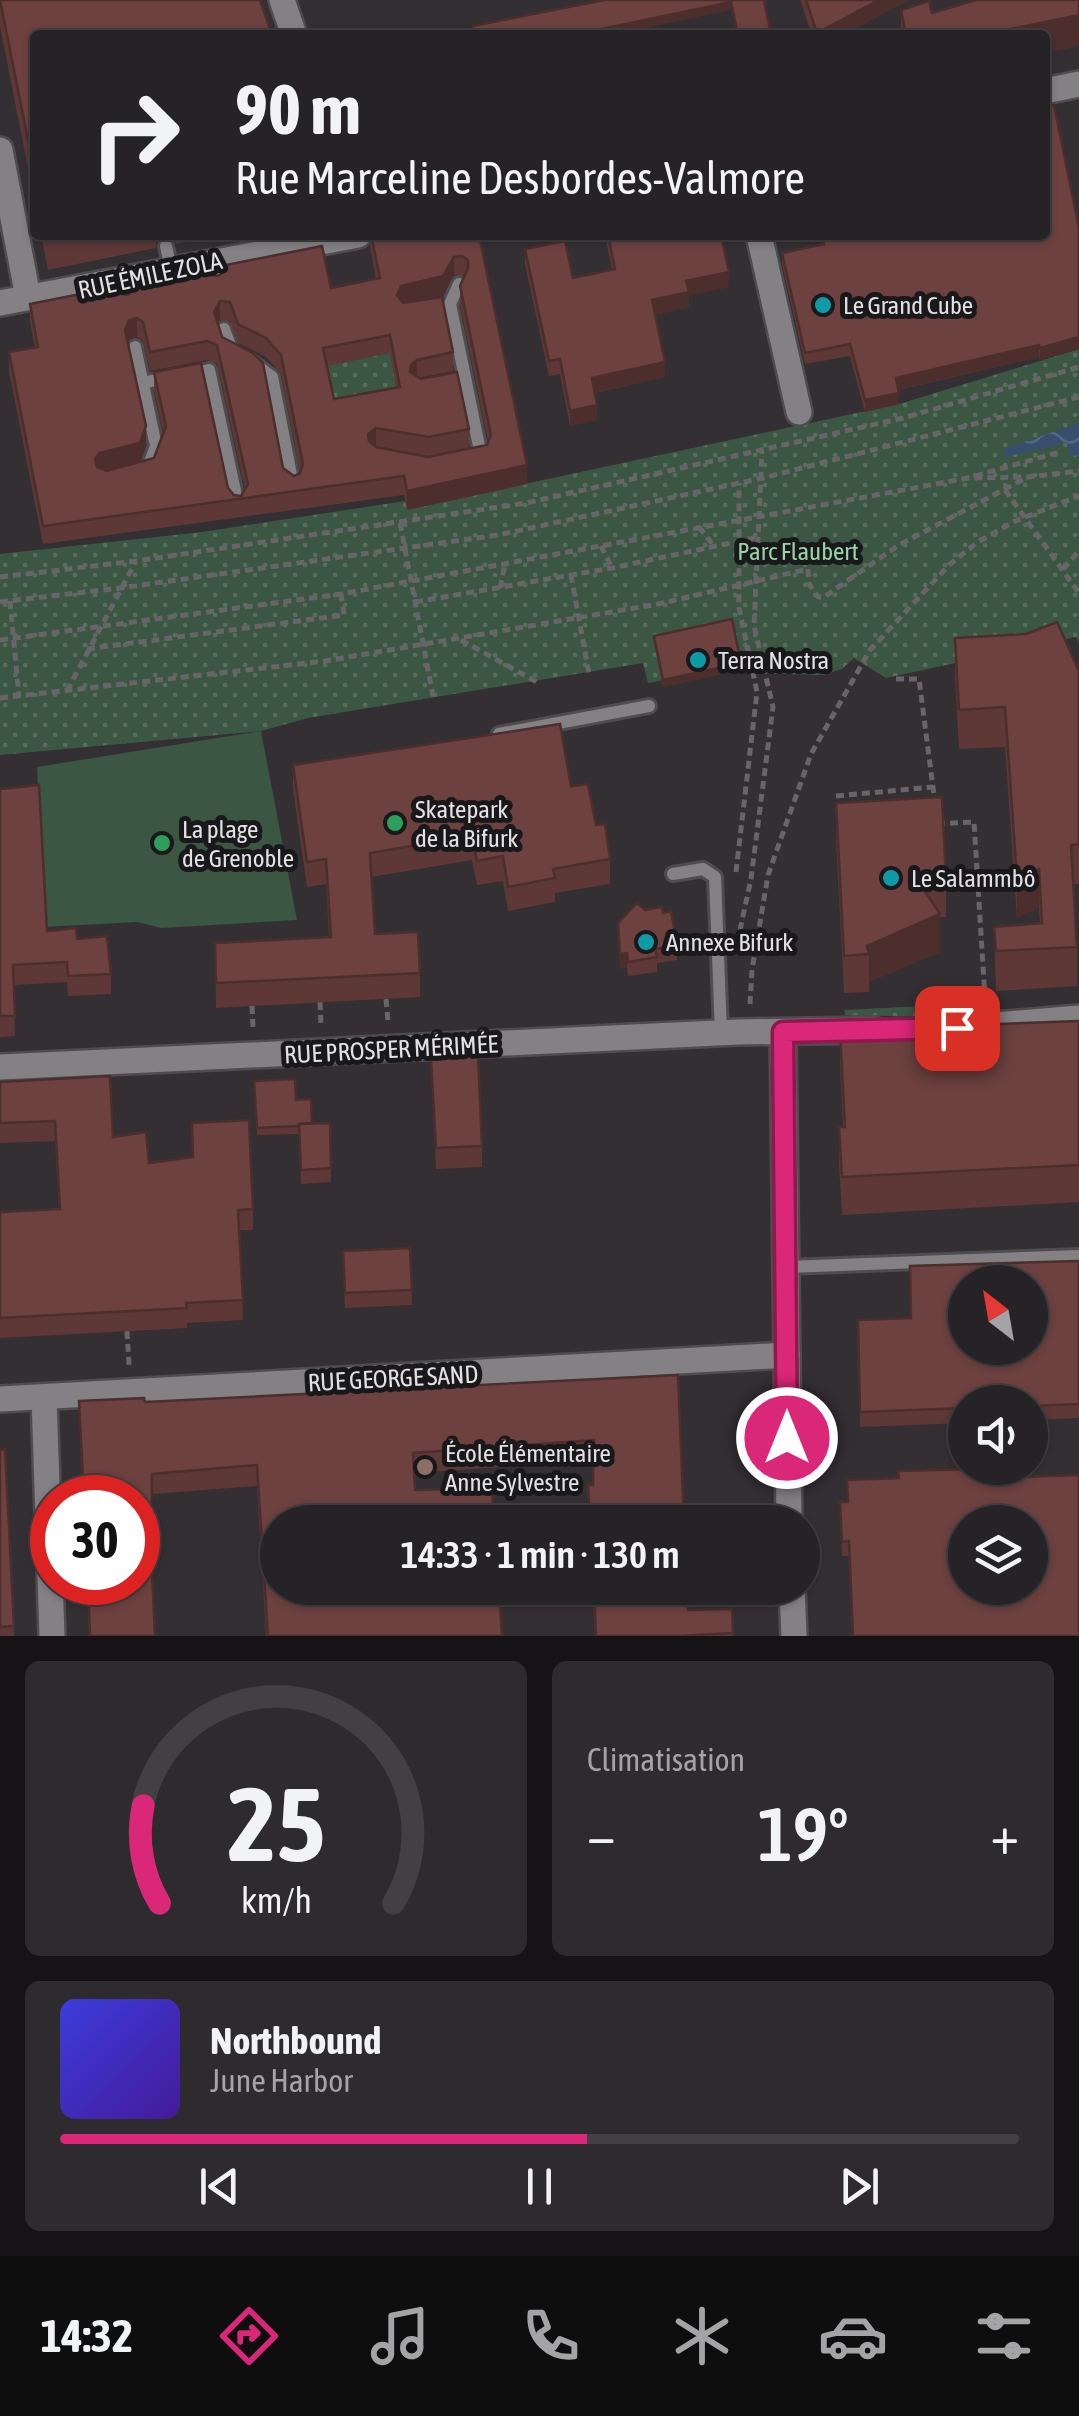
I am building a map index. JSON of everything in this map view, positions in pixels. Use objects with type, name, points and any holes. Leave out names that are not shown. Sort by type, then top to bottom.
[{"type":"street","points":[[282,0],[292,30]]},
{"type":"street","points":[[1050,91],[1079,84]]},
{"type":"street","points":[[0,150],[28,297]]},
{"type":"street","name":"RUE ÉMILE ZOLA","points":[[0,303],[122,287],[168,258],[214,268],[336,240]]},
{"type":"street","points":[[760,240],[799,412]]},
{"type":"street","points":[[976,1026],[1079,1018]]},
{"type":"street","name":"RUE PROSPER MÉRIMÉE","points":[[0,1067],[725,1033],[892,1030]]},
{"type":"street","points":[[783,1032],[789,1505]]},
{"type":"street","name":"RUE GEORGE SAND","points":[[0,1399],[787,1355]]},
{"type":"street","points":[[44,1397],[52,1636]]},
{"type":"street","points":[[793,1605],[794,1636]]},
{"type":"lane","points":[[459,284],[442,306],[465,379],[481,456],[464,459]]},
{"type":"lane","points":[[224,330],[230,350],[259,364],[272,377],[293,485]]},
{"type":"lane","points":[[133,473],[147,470],[156,446],[135,347]]},
{"type":"lane","points":[[142,382],[209,370],[238,506]]},
{"type":"lane","points":[[450,382],[465,379]]},
{"type":"lane","points":[[498,734],[649,706]]},
{"type":"lane","points":[[673,874],[703,869],[715,877],[725,1033]]},
{"type":"lane","points":[[787,1266],[1079,1256]]},
{"type":"path","points":[[0,577],[136,561],[526,502],[903,418],[1079,367]]},
{"type":"path","points":[[0,602],[498,535],[739,484],[1079,396]]},
{"type":"path","points":[[751,879],[773,708],[754,626],[762,452]]},
{"type":"path","points":[[0,640],[411,582],[968,478],[1060,452]]},
{"type":"path","points":[[968,478],[1079,471]]},
{"type":"path","points":[[0,698],[325,661],[578,618],[808,569],[813,592],[824,596],[899,544],[1028,477]]},
{"type":"path","points":[[736,872],[757,692],[739,608],[739,484]]},
{"type":"path","points":[[1004,489],[1079,593]]},
{"type":"path","points":[[725,1033],[730,1008],[750,1006],[768,876],[811,754],[870,650],[950,564],[978,542],[1079,496]]},
{"type":"path","points":[[400,523],[434,701]]},
{"type":"path","points":[[699,528],[714,546]]},
{"type":"path","points":[[414,602],[612,568],[759,536]]},
{"type":"path","points":[[601,546],[612,568]]},
{"type":"path","points":[[1064,569],[1079,551]]},
{"type":"path","points":[[67,691],[136,561]]},
{"type":"path","points":[[500,588],[505,564]]},
{"type":"path","points":[[570,575],[589,674]]},
{"type":"path","points":[[87,648],[344,615],[341,594]]},
{"type":"path","points":[[10,601],[19,696]]},
{"type":"path","points":[[458,639],[537,682]]},
{"type":"path","points":[[896,679],[919,679],[935,806]]},
{"type":"path","points":[[836,796],[933,787]]},
{"type":"path","points":[[936,824],[974,822],[982,915],[976,1026]]},
{"type":"green space","points":[[314,319],[393,353],[400,406],[334,418]]},
{"type":"green space","name":"Parc Flaubert","points":[[1079,349],[1079,643],[1076,637],[886,678],[854,658],[842,669],[823,675],[754,673],[737,667],[648,683],[643,663],[308,718],[261,731],[0,755],[0,554],[202,532],[405,501],[408,509],[899,404]]},
{"type":"green space","name":"La plage de Grenoble","points":[[261,731],[297,920],[161,928],[137,922],[45,927],[37,767]]},
{"type":"green space","points":[[965,1004],[965,1015],[930,1017],[845,1015],[844,1010]]},
{"type":"water","points":[[1079,423],[1079,455],[1070,456],[1067,442],[1005,457],[1004,449]]},
{"type":"building","points":[[0,0],[260,0],[270,30],[30,30],[30,150]]},
{"type":"building","points":[[604,0],[764,0],[770,30],[737,30],[731,2],[597,30],[474,30],[473,26]]},
{"type":"building","points":[[806,0],[879,0],[823,30],[816,30]]},
{"type":"building","points":[[976,0],[1079,0],[1079,15],[1006,30],[905,30],[901,10],[929,1],[932,13]]},
{"type":"building","points":[[1054,105],[1079,228],[1079,337],[896,378],[899,393],[865,400],[850,344],[805,353],[782,253],[824,244],[823,240],[1050,240],[1050,106]]},
{"type":"building","points":[[372,240],[480,240],[527,465],[407,491],[404,476],[43,526],[9,352],[38,347],[30,304],[115,287],[128,295],[135,283],[206,269],[218,276],[226,265],[322,246],[331,288],[380,278]],"holes":[[[454,257],[468,260],[468,268],[460,286],[491,435],[487,445],[428,457],[376,447],[368,434],[376,428],[429,437],[469,429],[457,372],[421,379],[410,372],[417,360],[453,352],[442,297],[403,303],[397,295],[401,286],[443,276]],[[220,301],[230,302],[238,324],[266,338],[281,355],[303,464],[294,476],[283,468],[263,363],[253,353],[222,337],[214,312]],[[137,318],[143,322],[150,352],[207,341],[217,345],[248,484],[241,496],[228,488],[201,363],[154,372],[166,426],[154,458],[107,471],[97,467],[95,459],[99,453],[140,443],[146,426],[125,330],[129,320]],[[390,335],[400,387],[334,399],[323,348]]]},
{"type":"building","points":[[609,240],[722,240],[729,272],[686,281],[689,292],[652,300],[665,362],[592,378],[597,405],[570,411],[560,359],[549,361],[525,249],[565,241],[573,278],[615,269]]},
{"type":"building","name":"Terra Nostra","points":[[732,619],[741,663],[663,680],[654,636]]},
{"type":"building","points":[[1057,622],[1079,671],[1079,844],[1071,845],[1077,947],[996,951],[994,927],[1042,923],[1039,869],[1017,878],[1005,707],[959,710],[955,638],[1026,634]]},
{"type":"building","points":[[560,724],[571,786],[588,784],[596,825],[605,824],[610,859],[553,869],[555,878],[508,887],[503,856],[477,861],[472,836],[370,853],[375,934],[418,932],[420,973],[216,983],[215,943],[331,937],[326,859],[307,862],[293,765]]},
{"type":"building","points":[[39,785],[47,931],[76,928],[77,939],[107,936],[111,974],[68,976],[67,962],[13,965],[15,1016],[0,1016],[0,789]]},
{"type":"building","name":"Le Salammbô","points":[[942,797],[946,879],[918,881],[940,914],[867,946],[869,954],[844,956],[836,803]]},
{"type":"building","name":"Annexe Bifurk","points":[[637,903],[645,910],[662,907],[663,913],[671,911],[677,945],[655,949],[657,957],[628,962],[627,953],[620,954],[618,923]]},
{"type":"building","points":[[1079,1021],[1079,1165],[842,1177],[839,1127],[845,1127],[840,1030]]},
{"type":"building","points":[[478,1056],[482,1146],[436,1148],[431,1060]]},
{"type":"building","points":[[110,1076],[113,1137],[146,1132],[149,1163],[193,1157],[192,1123],[249,1120],[253,1209],[238,1210],[243,1300],[186,1303],[187,1308],[0,1318],[0,1212],[60,1209],[55,1121],[0,1123],[0,1082]]},
{"type":"building","points":[[295,1079],[296,1100],[311,1099],[312,1123],[257,1128],[254,1081]]},
{"type":"building","points":[[330,1123],[331,1168],[301,1170],[299,1124]]},
{"type":"building","points":[[410,1248],[412,1290],[345,1293],[343,1251]]},
{"type":"building","points":[[1079,1261],[1079,1404],[1048,1405],[1048,1385],[948,1385],[948,1409],[860,1412],[858,1320],[911,1318],[910,1266]]},
{"type":"building","points":[[678,1375],[683,1505],[589,1505],[594,1440],[413,1453],[415,1490],[492,1488],[493,1505],[260,1505],[260,1512],[257,1465],[152,1475],[83,1475],[79,1401],[144,1398],[145,1402]]},
{"type":"building","points":[[5,1449],[14,1626],[0,1627],[0,1450]]},
{"type":"building","points":[[948,1470],[948,1485],[1048,1485],[1048,1476],[1079,1475],[1079,1636],[853,1636],[849,1541],[842,1542],[840,1502],[848,1502],[847,1480],[899,1478],[898,1471]]},
{"type":"building","points":[[89,1605],[154,1605],[155,1636],[90,1636]]},
{"type":"building","points":[[266,1605],[500,1605],[502,1636],[268,1636]]},
{"type":"building","points":[[595,1605],[732,1609],[733,1633],[596,1636]]},
{"type":"place","name":"Le Grand Cube","points":[[823,305]]},
{"type":"place","name":"Terra Nostra","points":[[698,660]]},
{"type":"place","name":"Skatepark de la Bifurk","points":[[395,823]]},
{"type":"place","name":"La plage de Grenoble","points":[[162,843]]},
{"type":"place","name":"Le Salammbô","points":[[891,878]]},
{"type":"place","name":"Annexe Bifurk","points":[[646,942]]},
{"type":"place","name":"École Élémentaire Anne Sylvestre","points":[[425,1467]]},
{"type":"route","points":[[787,1438],[783,1032],[957,1028]]}]
